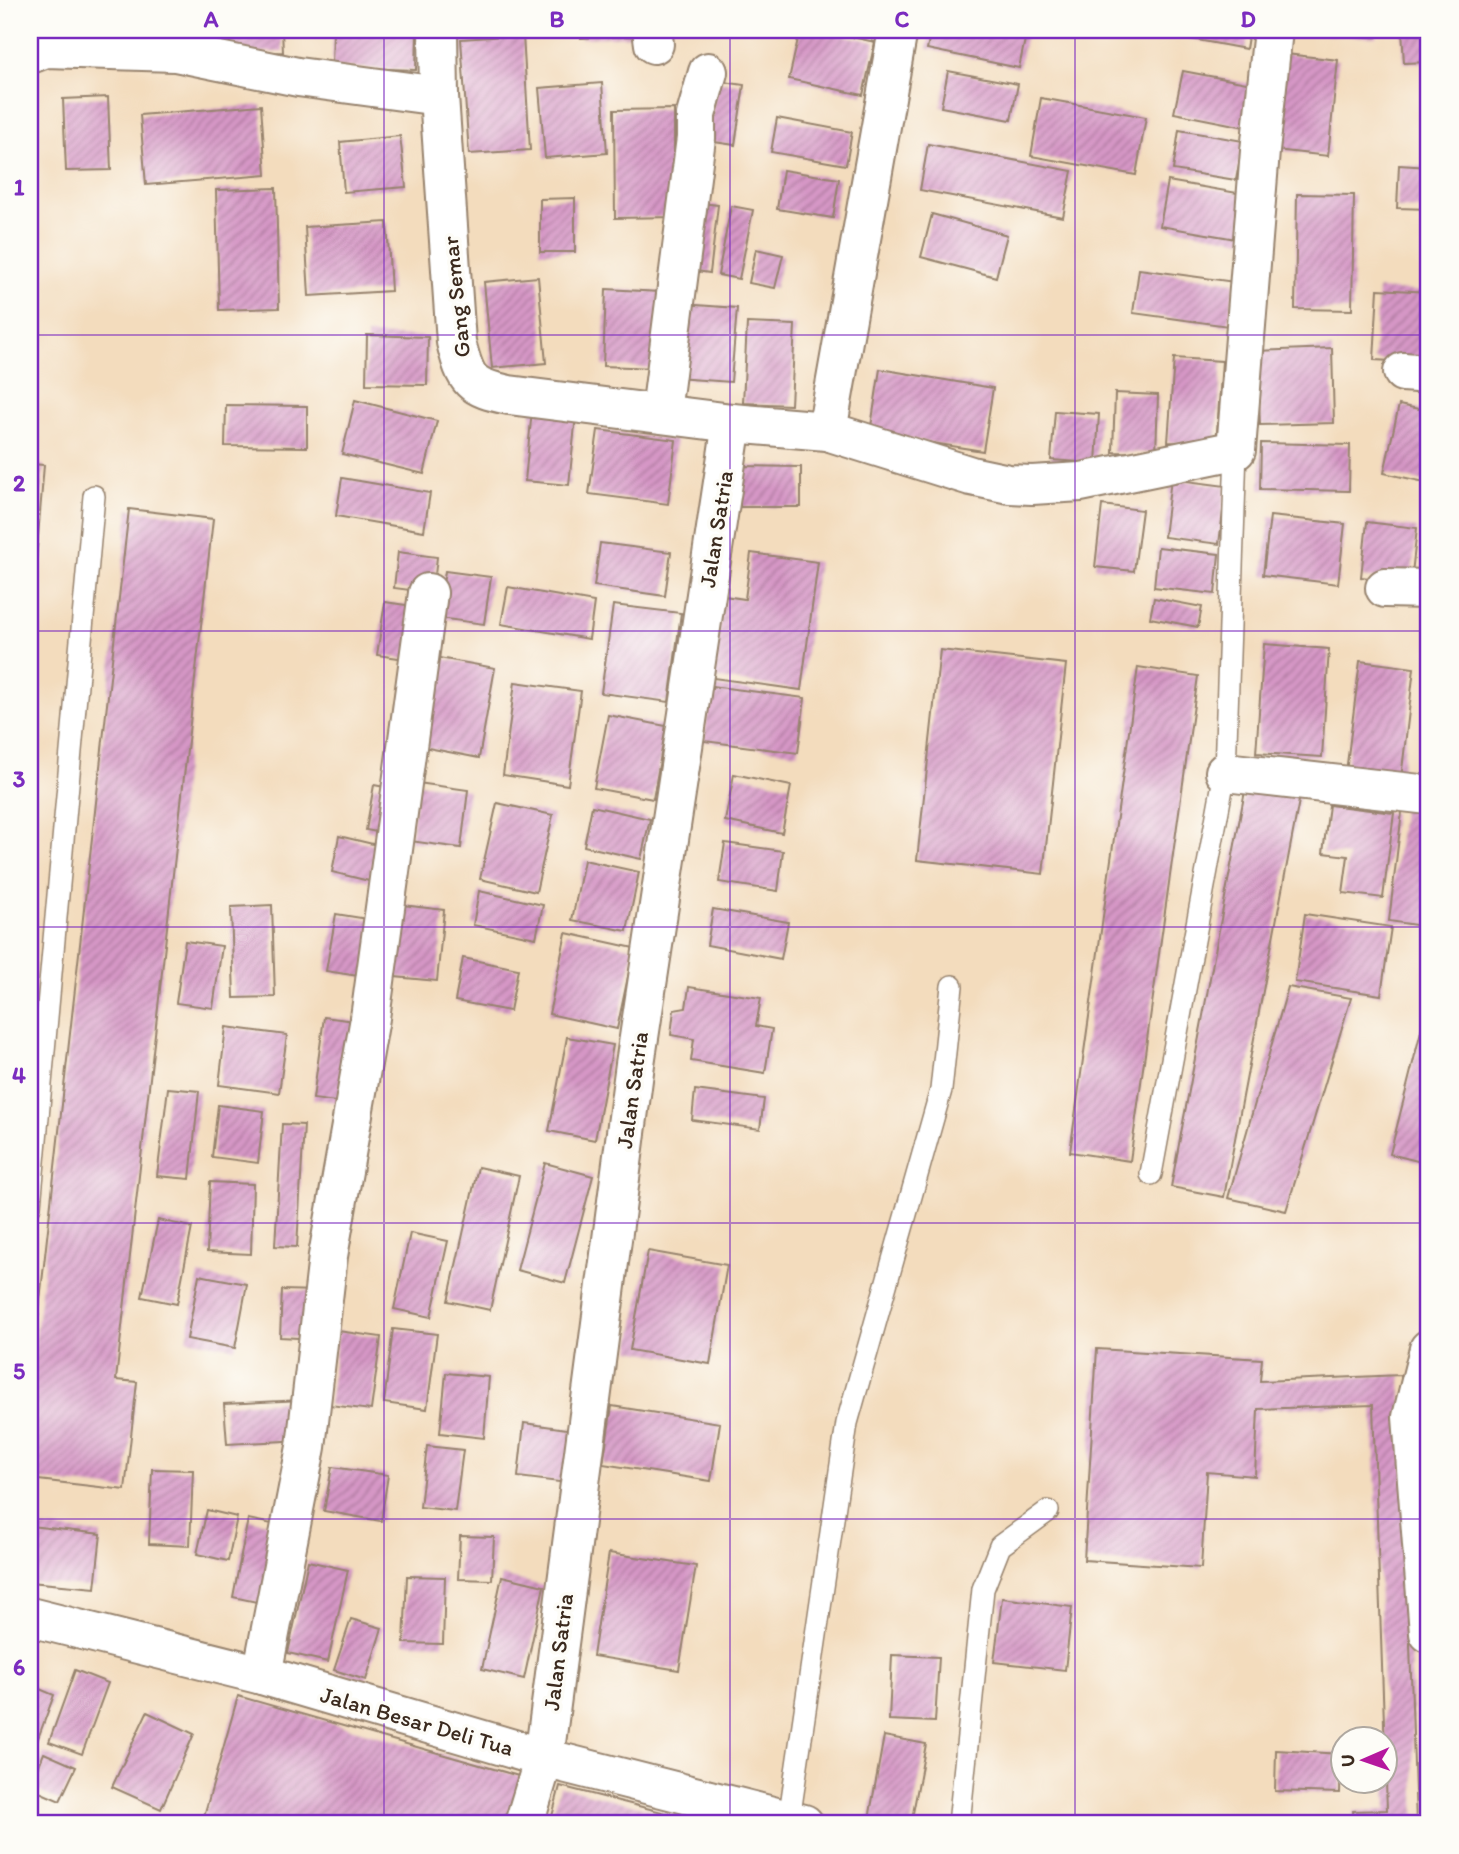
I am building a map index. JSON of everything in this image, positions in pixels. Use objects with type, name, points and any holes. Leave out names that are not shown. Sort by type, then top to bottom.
[{"type":"street","name":"Gang Semar","points":[[438,30],[439,96],[456,342],[472,383],[484,390],[732,423],[827,431],[971,476],[1009,484],[1081,482],[1236,450]]},
{"type":"street","points":[[827,431],[898,30]]},
{"type":"street","points":[[1236,450],[1260,151],[1273,30]]},
{"type":"street","points":[[42,44],[176,52],[298,76],[439,96]]},
{"type":"street","points":[[661,412],[696,138],[696,115],[708,72]]},
{"type":"street","name":"Jalan Satria","points":[[524,1824],[544,1758],[635,1064],[732,423]]},
{"type":"street","points":[[1385,588],[1429,589]]},
{"type":"street","points":[[262,1675],[306,1447],[328,1256],[370,1018],[428,593]]},
{"type":"street","points":[[1225,772],[1429,796]]},
{"type":"street","points":[[1429,1349],[1412,1417],[1429,1633]]},
{"type":"street","name":"Jalan Besar Deli Tua","points":[[30,1616],[262,1675],[544,1758],[796,1822]]},
{"type":"lane","points":[[1150,1174],[1225,772],[1236,450]]},
{"type":"lane","points":[[30,1206],[94,496]]},
{"type":"lane","points":[[796,1822],[847,1423],[941,1090],[952,986]]},
{"type":"lane","points":[[959,1824],[984,1589],[1000,1546],[1048,1511]]},
{"type":"building","points":[[154,30],[203,30],[203,37],[154,36]]},
{"type":"building","points":[[229,30],[282,30],[283,52],[230,53]]},
{"type":"building","points":[[333,30],[417,30],[416,70],[332,67]]},
{"type":"building","points":[[581,30],[636,30],[636,36],[581,38]]},
{"type":"building","points":[[800,30],[819,30],[875,42],[863,95],[789,79]]},
{"type":"building","points":[[931,30],[1027,30],[1019,68],[927,49]]},
{"type":"building","points":[[1182,30],[1249,30],[1246,49],[1181,37]]},
{"type":"building","points":[[1304,30],[1376,30],[1376,37],[1304,34]]},
{"type":"building","points":[[1402,30],[1429,30],[1429,62],[1404,63]]},
{"type":"building","points":[[523,35],[530,150],[469,154],[461,39]]},
{"type":"building","points":[[1286,54],[1338,60],[1328,156],[1276,150]]},
{"type":"building","points":[[948,71],[1018,84],[1011,120],[941,107]]},
{"type":"building","points":[[1183,71],[1252,84],[1245,127],[1174,113]]},
{"type":"building","points":[[717,81],[744,85],[735,145],[707,141]]},
{"type":"building","points":[[602,83],[607,153],[545,158],[539,88]]},
{"type":"building","points":[[108,97],[111,170],[66,171],[63,99]]},
{"type":"building","points":[[1041,98],[1146,117],[1136,175],[1031,156]]},
{"type":"building","points":[[261,105],[266,175],[146,185],[140,115]]},
{"type":"building","points":[[674,109],[674,217],[615,218],[614,110]]},
{"type":"building","points":[[777,118],[852,132],[846,165],[771,152]]},
{"type":"building","points":[[1179,130],[1243,141],[1236,180],[1173,170]]},
{"type":"building","points":[[400,136],[406,187],[344,192],[340,142]]},
{"type":"building","points":[[928,144],[1072,171],[1063,217],[920,190]]},
{"type":"building","points":[[1399,165],[1429,167],[1429,209],[1397,208]]},
{"type":"building","points":[[783,170],[839,179],[833,218],[777,209]]},
{"type":"building","points":[[1168,181],[1249,195],[1242,240],[1160,226]]},
{"type":"building","points":[[276,188],[279,308],[219,310],[216,190]]},
{"type":"building","points":[[1297,194],[1354,195],[1352,310],[1295,309]]},
{"type":"building","points":[[575,198],[575,252],[540,252],[540,199]]},
{"type":"building","points":[[691,202],[718,205],[710,273],[682,269]]},
{"type":"building","points":[[731,206],[753,210],[739,279],[718,275]]},
{"type":"building","points":[[932,214],[1007,235],[996,277],[921,257]]},
{"type":"building","points":[[387,222],[391,291],[309,296],[305,227]]},
{"type":"building","points":[[756,249],[783,255],[775,288],[749,283]]},
{"type":"building","points":[[1139,269],[1235,282],[1228,326],[1133,313]]},
{"type":"building","points":[[538,277],[546,363],[492,368],[484,282]]},
{"type":"building","points":[[606,289],[660,292],[656,368],[603,366]]},
{"type":"building","points":[[1378,289],[1429,292],[1429,363],[1374,360]]},
{"type":"building","points":[[682,304],[737,308],[731,382],[676,378]]},
{"type":"building","points":[[747,323],[795,325],[791,405],[743,403]]},
{"type":"building","points":[[367,335],[428,337],[427,385],[366,384]]},
{"type":"building","points":[[1332,348],[1334,423],[1260,425],[1257,351]]},
{"type":"building","points":[[1174,358],[1222,361],[1216,445],[1168,442]]},
{"type":"building","points":[[880,369],[993,388],[983,451],[870,433]]},
{"type":"building","points":[[1115,393],[1158,395],[1156,453],[1113,452]]},
{"type":"building","points":[[355,400],[437,421],[424,474],[342,454]]},
{"type":"building","points":[[226,405],[307,406],[307,447],[225,446]]},
{"type":"building","points":[[1399,405],[1429,411],[1429,483],[1384,473]]},
{"type":"building","points":[[532,410],[576,415],[569,485],[525,481]]},
{"type":"building","points":[[1055,411],[1099,414],[1096,463],[1051,460]]},
{"type":"building","points":[[598,430],[676,440],[668,504],[589,494]]},
{"type":"building","points":[[1261,443],[1350,445],[1349,491],[1260,489]]},
{"type":"building","points":[[30,464],[44,465],[32,608],[30,608]]},
{"type":"building","points":[[740,466],[801,467],[801,507],[740,507]]},
{"type":"building","points":[[342,478],[430,493],[424,531],[336,516]]},
{"type":"building","points":[[1171,479],[1226,486],[1219,544],[1164,537]]},
{"type":"building","points":[[1102,505],[1142,510],[1134,571],[1095,567]]},
{"type":"building","points":[[129,509],[213,519],[116,1380],[137,1382],[125,1490],[30,1479],[30,1389]]},
{"type":"building","points":[[1270,516],[1345,524],[1338,584],[1263,575]]},
{"type":"building","points":[[1367,522],[1417,528],[1411,583],[1361,577]]},
{"type":"building","points":[[600,543],[671,552],[665,596],[594,586]]},
{"type":"building","points":[[1158,547],[1219,554],[1215,594],[1154,587]]},
{"type":"building","points":[[398,552],[437,557],[433,593],[394,588]]},
{"type":"building","points":[[751,553],[818,562],[801,690],[713,678],[724,596],[745,599]]},
{"type":"building","points":[[445,571],[491,577],[484,624],[438,618]]},
{"type":"building","points":[[508,587],[594,602],[589,639],[501,624]]},
{"type":"building","points":[[1154,598],[1202,607],[1198,627],[1150,618]]},
{"type":"building","points":[[385,602],[420,607],[413,660],[377,655]]},
{"type":"building","points":[[613,605],[681,613],[669,702],[601,693]]},
{"type":"building","points":[[1264,644],[1329,649],[1322,757],[1256,753]]},
{"type":"building","points":[[940,650],[1066,664],[1043,874],[917,860]]},
{"type":"building","points":[[439,658],[495,668],[479,758],[423,747]]},
{"type":"building","points":[[1360,661],[1414,668],[1401,779],[1346,772]]},
{"type":"building","points":[[1138,667],[1198,676],[1130,1161],[1070,1152]]},
{"type":"building","points":[[515,682],[581,691],[568,785],[503,775]]},
{"type":"building","points":[[711,686],[805,698],[798,753],[704,741]]},
{"type":"building","points":[[608,715],[666,726],[653,799],[594,788]]},
{"type":"building","points":[[734,774],[791,786],[782,833],[725,821]]},
{"type":"building","points":[[1247,780],[1301,790],[1224,1197],[1171,1187]]},
{"type":"building","points":[[418,783],[468,790],[461,848],[410,841]]},
{"type":"building","points":[[374,785],[401,790],[393,835],[366,830]]},
{"type":"building","points":[[1404,795],[1429,799],[1429,927],[1389,921]]},
{"type":"building","points":[[497,803],[553,815],[536,892],[480,879]]},
{"type":"building","points":[[1329,805],[1394,813],[1383,898],[1343,893],[1348,856],[1323,853]]},
{"type":"building","points":[[592,806],[650,819],[641,859],[584,846]]},
{"type":"building","points":[[339,836],[377,845],[369,881],[332,872]]},
{"type":"building","points":[[725,843],[783,851],[778,891],[719,882]]},
{"type":"building","points":[[584,860],[639,872],[627,931],[572,920]]},
{"type":"building","points":[[479,891],[543,905],[536,938],[473,925]]},
{"type":"building","points":[[272,905],[275,997],[234,998],[231,907]]},
{"type":"building","points":[[402,905],[444,910],[437,981],[395,977]]},
{"type":"building","points":[[713,909],[788,922],[781,959],[707,945]]},
{"type":"building","points":[[336,914],[374,920],[365,977],[326,971]]},
{"type":"building","points":[[1305,914],[1391,927],[1381,995],[1295,982]]},
{"type":"building","points":[[566,933],[634,948],[617,1029],[549,1014]]},
{"type":"building","points":[[185,941],[222,946],[213,1008],[176,1003]]},
{"type":"building","points":[[463,958],[518,969],[510,1011],[455,1001]]},
{"type":"building","points":[[689,987],[761,998],[756,1026],[772,1029],[765,1073],[691,1061],[694,1039],[671,1035],[674,1010],[686,1008]]},
{"type":"building","points":[[1288,987],[1351,998],[1286,1211],[1228,1198]]},
{"type":"building","points":[[324,1017],[355,1021],[344,1103],[313,1099]]},
{"type":"building","points":[[1423,1023],[1429,1025],[1429,1164],[1390,1154]]},
{"type":"building","points":[[226,1027],[287,1035],[279,1093],[219,1085]]},
{"type":"building","points":[[567,1037],[613,1045],[595,1140],[549,1131]]},
{"type":"building","points":[[168,1088],[199,1091],[190,1179],[157,1176]]},
{"type":"building","points":[[695,1090],[764,1099],[760,1129],[692,1120]]},
{"type":"building","points":[[218,1105],[264,1111],[258,1163],[212,1157]]},
{"type":"building","points":[[282,1124],[304,1125],[297,1247],[275,1246]]},
{"type":"building","points":[[545,1163],[593,1176],[565,1283],[517,1270]]},
{"type":"building","points":[[478,1167],[519,1176],[490,1310],[448,1301]]},
{"type":"building","points":[[210,1182],[253,1184],[251,1254],[207,1252]]},
{"type":"building","points":[[158,1220],[192,1227],[177,1304],[142,1297]]},
{"type":"building","points":[[410,1233],[448,1241],[431,1317],[394,1309]]},
{"type":"building","points":[[648,1251],[727,1265],[710,1364],[630,1350]]},
{"type":"building","points":[[199,1275],[247,1284],[235,1348],[187,1339]]},
{"type":"building","points":[[282,1290],[318,1291],[317,1339],[280,1337]]},
{"type":"building","points":[[393,1329],[437,1334],[427,1409],[384,1403]]},
{"type":"building","points":[[338,1331],[381,1337],[371,1410],[329,1405]]},
{"type":"building","points":[[1097,1349],[1262,1359],[1260,1381],[1401,1375],[1416,1824],[1354,1824],[1353,1811],[1387,1810],[1386,1794],[1400,1794],[1400,1724],[1384,1724],[1373,1405],[1258,1409],[1255,1476],[1207,1472],[1201,1568],[1084,1560]]},
{"type":"building","points":[[446,1373],[489,1377],[484,1438],[440,1433]]},
{"type":"building","points":[[302,1400],[304,1440],[227,1444],[224,1404]]},
{"type":"building","points":[[612,1406],[720,1423],[711,1481],[603,1464]]},
{"type":"building","points":[[524,1423],[574,1430],[567,1483],[518,1477]]},
{"type":"building","points":[[427,1446],[463,1450],[455,1511],[420,1507]]},
{"type":"building","points":[[332,1467],[388,1475],[381,1521],[324,1511]]},
{"type":"building","points":[[152,1469],[193,1470],[190,1546],[149,1544]]},
{"type":"building","points":[[207,1510],[237,1517],[228,1561],[197,1554]]},
{"type":"building","points":[[248,1519],[282,1526],[266,1604],[233,1597]]},
{"type":"building","points":[[30,1526],[101,1534],[95,1588],[30,1582]]},
{"type":"building","points":[[460,1536],[494,1537],[492,1580],[458,1579]]},
{"type":"building","points":[[609,1553],[696,1566],[679,1670],[593,1656]]},
{"type":"building","points":[[308,1561],[348,1570],[328,1662],[288,1653]]},
{"type":"building","points":[[407,1576],[445,1577],[443,1644],[404,1643]]},
{"type":"building","points":[[502,1576],[544,1586],[524,1679],[482,1669]]},
{"type":"building","points":[[1002,1598],[1072,1607],[1065,1670],[994,1662]]},
{"type":"building","points":[[351,1619],[382,1628],[366,1680],[334,1670]]},
{"type":"building","points":[[892,1655],[939,1657],[935,1722],[889,1720]]},
{"type":"building","points":[[75,1670],[108,1683],[82,1754],[49,1742]]},
{"type":"building","points":[[30,1685],[54,1695],[30,1760]]},
{"type":"building","points":[[238,1696],[522,1777],[508,1824],[233,1824],[204,1816]]},
{"type":"building","points":[[147,1712],[194,1734],[161,1809],[112,1787]]},
{"type":"building","points":[[884,1736],[926,1744],[911,1824],[869,1819]]},
{"type":"building","points":[[1276,1750],[1330,1753],[1330,1793],[1275,1791]]},
{"type":"building","points":[[44,1753],[76,1767],[60,1801],[30,1788]]},
{"type":"building","points":[[560,1786],[705,1823],[705,1824],[550,1824]]}]
